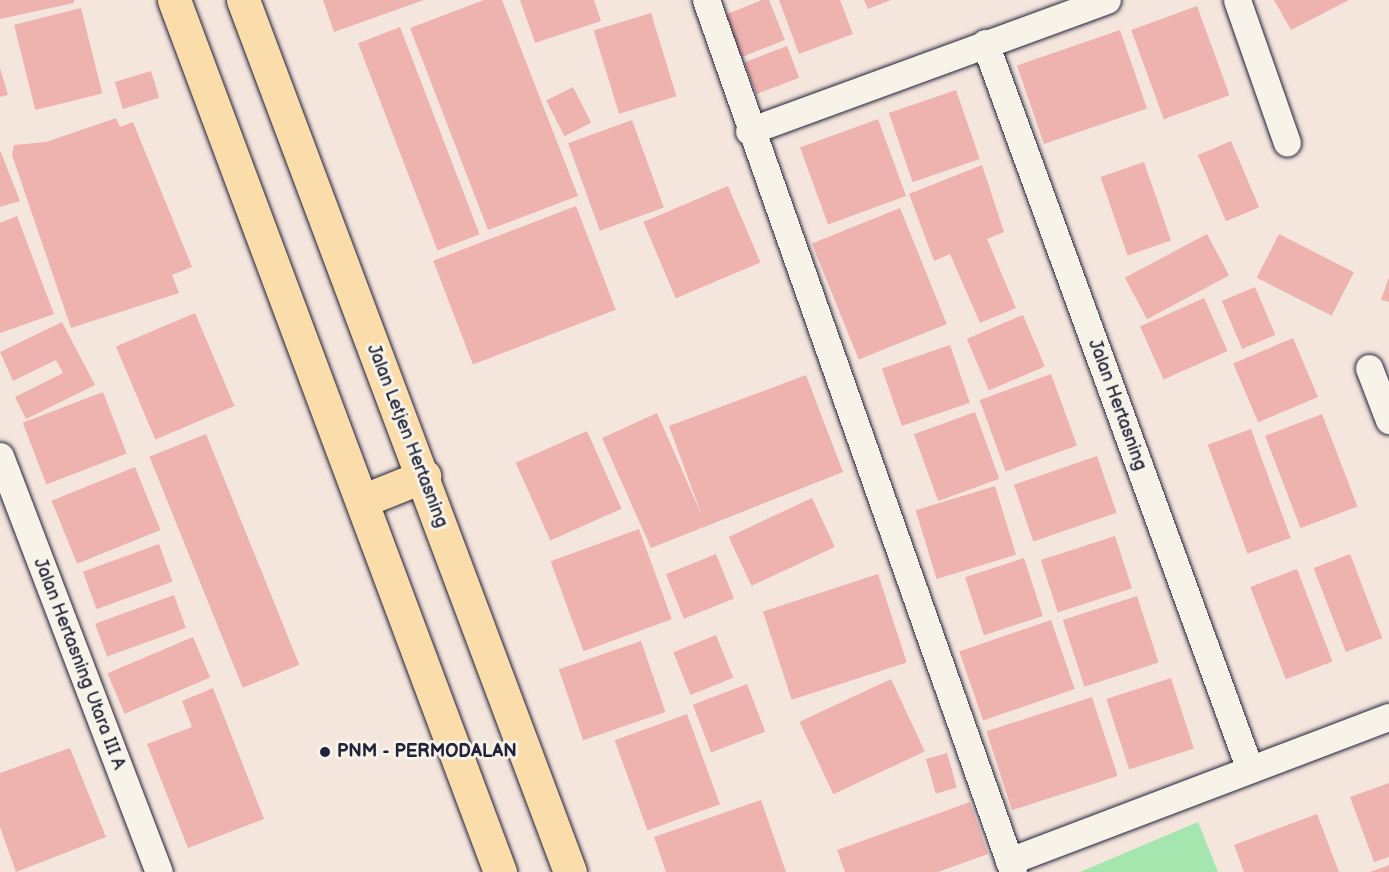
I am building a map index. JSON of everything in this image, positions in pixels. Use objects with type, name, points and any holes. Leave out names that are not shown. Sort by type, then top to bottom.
[{"type":"main road","points":[[174,0],[364,500],[500,872]]},
{"type":"main road","name":"Jalan Letjen Hertasning","points":[[243,0],[424,476],[570,872]]},
{"type":"main road","points":[[364,500],[424,476]]},
{"type":"street","points":[[706,0],[749,132],[1011,866],[1250,767],[1389,717]]},
{"type":"street","points":[[749,132],[985,43],[1107,0]]},
{"type":"street","points":[[1237,0],[1287,143]]},
{"type":"street","name":"Jalan Hertasning","points":[[985,43],[1250,767]]},
{"type":"street","points":[[1369,368],[1389,420]]},
{"type":"street","name":"Jalan Hertasning Utara III A","points":[[0,456],[159,872]]},
{"type":"green space","points":[[1198,822],[1218,872],[1080,872]]},
{"type":"building","points":[[0,0],[74,0],[74,3],[0,19]]},
{"type":"building","points":[[323,0],[424,0],[334,32]]},
{"type":"building","points":[[484,0],[502,0],[578,196],[488,230],[410,28]]},
{"type":"building","points":[[520,0],[594,0],[601,21],[535,43]]},
{"type":"building","points":[[762,0],[769,0],[785,40],[742,57],[725,15]]},
{"type":"building","points":[[779,0],[840,0],[853,34],[799,54]]},
{"type":"building","points":[[864,0],[891,0],[868,9]]},
{"type":"building","points":[[1274,0],[1349,0],[1291,30]]},
{"type":"building","points":[[1197,6],[1229,95],[1164,119],[1131,30]]},
{"type":"building","points":[[81,8],[102,93],[35,110],[14,25]]},
{"type":"building","points":[[651,13],[676,96],[619,114],[594,31]]},
{"type":"building","points":[[400,27],[480,234],[438,250],[358,43]]},
{"type":"building","points":[[1120,30],[1147,108],[1044,144],[1017,65]]},
{"type":"building","points":[[787,46],[799,78],[756,94],[744,62]]},
{"type":"building","points":[[0,68],[8,95],[0,97]]},
{"type":"building","points":[[151,71],[159,98],[123,109],[115,82]]},
{"type":"building","points":[[573,87],[591,123],[564,136],[546,101]]},
{"type":"building","points":[[956,90],[980,159],[913,182],[889,113]]},
{"type":"building","points":[[116,118],[120,127],[133,122],[192,267],[172,275],[179,293],[71,328],[12,155],[14,145],[46,142]]},
{"type":"building","points":[[878,119],[906,196],[828,224],[800,147]]},
{"type":"building","points":[[632,120],[664,207],[600,231],[568,143]]},
{"type":"building","points":[[1231,141],[1259,207],[1226,221],[1198,155]]},
{"type":"building","points":[[0,150],[20,201],[0,207]]},
{"type":"building","points":[[1144,162],[1171,240],[1128,255],[1101,177]]},
{"type":"building","points":[[982,165],[1004,232],[987,239],[1016,308],[980,323],[950,254],[934,261],[909,194]]},
{"type":"building","points":[[728,186],[760,262],[676,298],[643,222]]},
{"type":"building","points":[[576,206],[616,310],[473,364],[433,261]]},
{"type":"building","points":[[900,208],[947,324],[859,359],[812,244]]},
{"type":"building","points":[[17,216],[54,314],[0,333],[0,223]]},
{"type":"building","points":[[1207,234],[1229,275],[1147,319],[1125,278]]},
{"type":"building","points":[[1279,234],[1354,272],[1332,316],[1257,278]]},
{"type":"building","points":[[1389,277],[1389,302],[1381,300]]},
{"type":"building","points":[[1255,287],[1275,335],[1242,349],[1222,301]]},
{"type":"building","points":[[1204,298],[1228,351],[1164,379],[1140,326]]},
{"type":"building","points":[[195,313],[234,406],[155,440],[116,347]]},
{"type":"building","points":[[1023,315],[1045,367],[989,390],[967,339]]},
{"type":"building","points":[[62,322],[95,385],[26,419],[15,397],[63,373],[56,360],[13,381],[0,352]]},
{"type":"building","points":[[1293,338],[1318,397],[1258,422],[1233,363]]},
{"type":"building","points":[[950,345],[970,403],[902,426],[882,368]]},
{"type":"building","points":[[1051,374],[1077,445],[1006,471],[980,400]]},
{"type":"building","points":[[806,375],[843,472],[651,548],[602,438],[657,413],[702,516],[669,426]]},
{"type":"building","points":[[103,392],[127,454],[46,484],[23,423]]},
{"type":"building","points":[[975,412],[999,479],[938,501],[914,434]]},
{"type":"building","points":[[1322,414],[1357,506],[1301,528],[1265,436]]},
{"type":"building","points":[[1251,429],[1291,538],[1247,554],[1208,445]]},
{"type":"building","points":[[587,431],[622,509],[550,540],[516,463]]},
{"type":"building","points":[[206,434],[299,665],[243,688],[149,457]]},
{"type":"building","points":[[1097,456],[1117,513],[1033,541],[1014,485]]},
{"type":"building","points":[[135,467],[160,530],[77,564],[52,501]]},
{"type":"building","points":[[995,486],[1016,555],[937,579],[916,510]]},
{"type":"building","points":[[812,498],[835,547],[751,586],[729,537]]},
{"type":"building","points":[[639,529],[672,619],[584,651],[551,561]]},
{"type":"building","points":[[1115,536],[1132,588],[1058,612],[1041,560]]},
{"type":"building","points":[[159,544],[173,582],[97,609],[83,572]]},
{"type":"building","points":[[716,554],[734,599],[684,619],[666,574]]},
{"type":"building","points":[[1350,554],[1382,638],[1346,652],[1314,568]]},
{"type":"building","points":[[1024,558],[1043,616],[984,635],[965,577]]},
{"type":"building","points":[[1297,569],[1332,661],[1286,679],[1250,587]]},
{"type":"building","points":[[878,574],[907,662],[792,700],[763,611]]},
{"type":"building","points":[[174,595],[186,628],[107,657],[95,624]]},
{"type":"building","points":[[1137,596],[1159,663],[1084,687],[1063,620]]},
{"type":"building","points":[[1051,620],[1075,689],[983,721],[959,652]]},
{"type":"building","points":[[716,635],[733,678],[691,695],[673,652]]},
{"type":"building","points":[[193,637],[210,678],[125,714],[107,673]]},
{"type":"building","points":[[641,641],[665,712],[583,740],[559,669]]},
{"type":"building","points":[[1171,678],[1194,748],[1129,769],[1106,699]]},
{"type":"building","points":[[891,679],[925,752],[833,794],[799,722]]},
{"type":"building","points":[[747,684],[765,732],[711,752],[693,705]]},
{"type":"building","points":[[213,688],[264,819],[188,848],[147,744],[192,727],[182,701]]},
{"type":"building","points":[[1092,697],[1118,776],[1012,810],[986,731]]},
{"type":"building","points":[[687,714],[720,804],[647,831],[615,740]]},
{"type":"building","points":[[70,748],[106,837],[16,872],[0,827],[0,773]]},
{"type":"building","points":[[947,753],[957,788],[936,794],[926,759]]},
{"type":"building","points":[[1389,783],[1389,857],[1374,862],[1350,797]]},
{"type":"building","points":[[761,800],[786,872],[666,872],[654,837]]},
{"type":"building","points":[[970,802],[988,854],[938,872],[845,872],[837,850]]},
{"type":"building","points":[[1317,814],[1339,872],[1244,872],[1234,845]]},
{"type":"building","points":[[1389,865],[1389,872],[1370,872]]},
{"type":"place","name":"PNM - PERMODALAN","points":[[325,752]]}]
